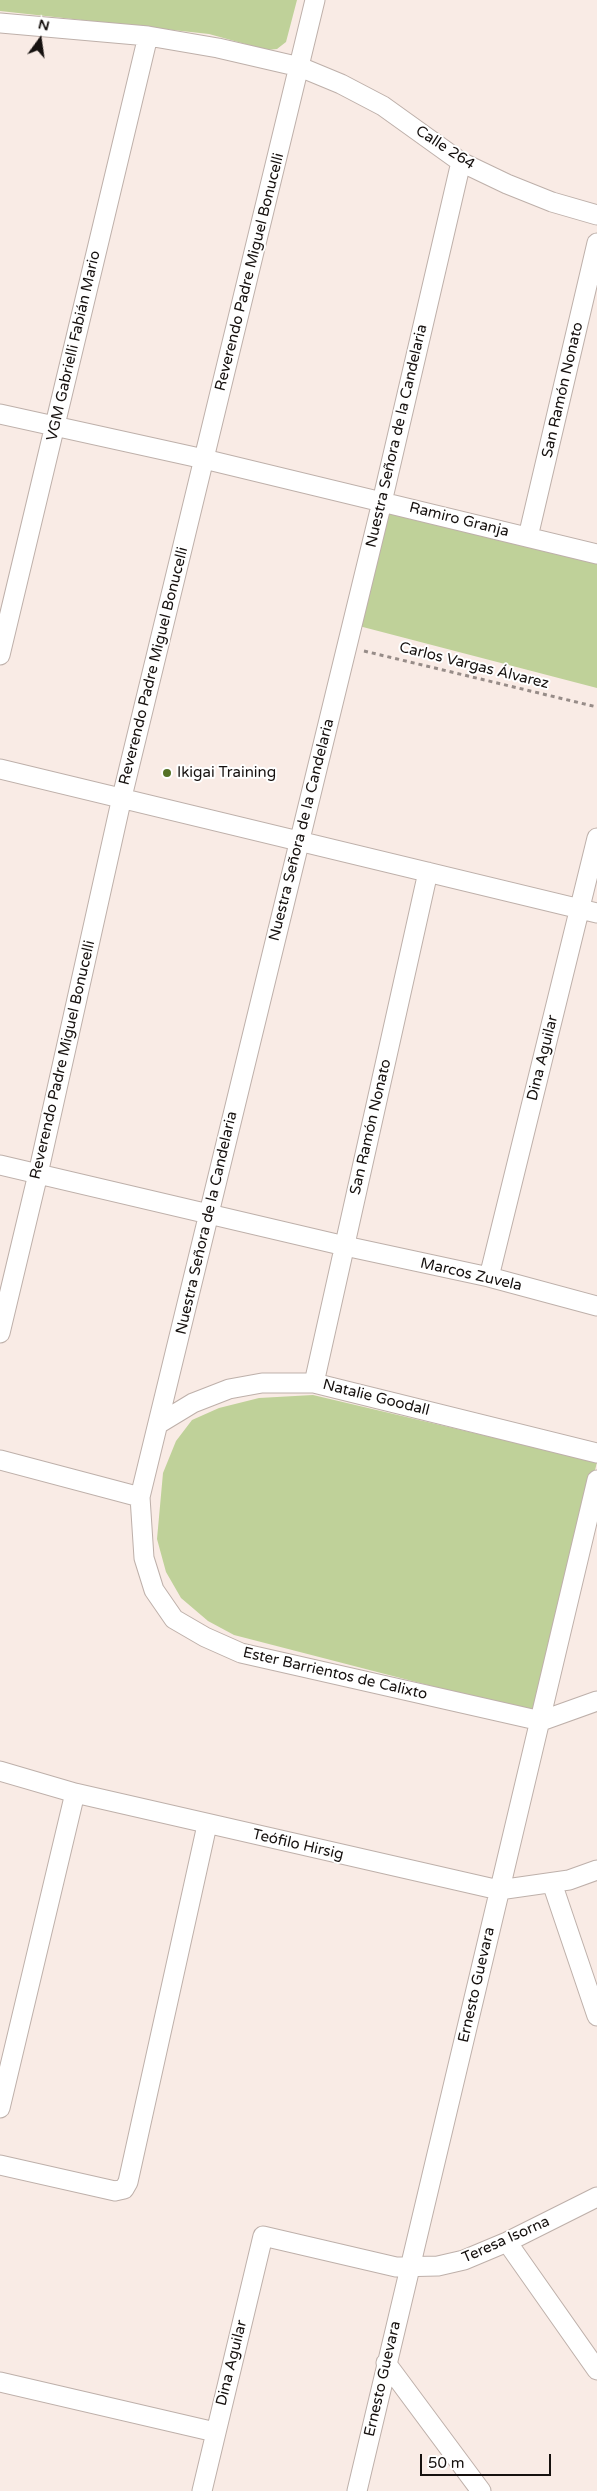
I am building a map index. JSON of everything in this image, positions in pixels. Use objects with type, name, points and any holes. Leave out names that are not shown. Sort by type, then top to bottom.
[{"type":"street","name":"Reverendo Padre Miguel Bonucelli","points":[[0,1333],[38,1174],[122,797],[316,0]]},
{"type":"street","name":"Calle 264","points":[[0,23],[148,36],[218,48],[300,67],[341,84],[383,106],[461,162],[534,195],[597,215]]},
{"type":"street","name":"VGM Gabrielli Fabián Mario","points":[[0,655],[148,36]]},
{"type":"street","name":"Nuestra Señora de la Candelaria","points":[[140,1497],[160,1423],[209,1213],[382,502],[461,162]]},
{"type":"street","name":"San Ramón Nonato","points":[[528,537],[597,243]]},
{"type":"street","name":"Ramiro Granja","points":[[0,414],[204,460],[597,554]]},
{"type":"street","points":[[0,769],[588,910]]},
{"type":"street","name":"Dina Aguilar","points":[[489,1277],[588,910],[597,838]]},
{"type":"street","name":"San Ramón Nonato","points":[[314,1383],[428,872]]},
{"type":"street","name":"Marcos Zuvela","points":[[0,1165],[345,1246],[489,1277],[597,1306]]},
{"type":"street","name":"Natalie Goodall","points":[[160,1423],[193,1402],[229,1389],[262,1383],[314,1383],[597,1453]]},
{"type":"street","points":[[0,1460],[140,1497]]},
{"type":"street","name":"Ernesto Guevara","points":[[357,2491],[386,2362],[411,2267],[597,1480]]},
{"type":"street","name":"Ester Barrientos de Calixto","points":[[140,1497],[144,1558],[154,1590],[174,1619],[205,1637],[241,1654],[541,1721]]},
{"type":"street","points":[[541,1721],[597,1701]]},
{"type":"street","name":"Teófilo Hirsig","points":[[0,1771],[75,1793],[207,1825],[499,1890],[569,1880],[597,1870]]},
{"type":"street","points":[[0,2108],[75,1793]]},
{"type":"street","points":[[0,2166],[115,2191],[124,2189],[128,2182],[207,1825]]},
{"type":"street","points":[[552,1883],[597,2016]]},
{"type":"street","name":"Teresa Isorna","points":[[263,2236],[396,2267],[438,2266],[464,2260],[507,2242],[597,2196]]},
{"type":"street","name":"Dina Aguilar","points":[[202,2491],[263,2236]]},
{"type":"street","points":[[507,2242],[597,2370]]},
{"type":"street","points":[[386,2362],[481,2491]]},
{"type":"street","points":[[0,2382],[215,2432]]},
{"type":"path","name":"Carlos Vargas Álvarez","points":[[346,647],[597,708]]},
{"type":"green space","points":[[0,0],[297,0],[286,42],[277,49],[267,50],[209,34],[0,11]]},
{"type":"green space","points":[[387,513],[597,564],[597,688],[359,626]]},
{"type":"green space","points":[[313,1395],[597,1462],[536,1713],[234,1635],[208,1621],[181,1598],[166,1572],[157,1539],[163,1473],[176,1441],[192,1420],[219,1408],[259,1398]]},
{"type":"place","name":"Ikigai Training","points":[[167,773]]}]
